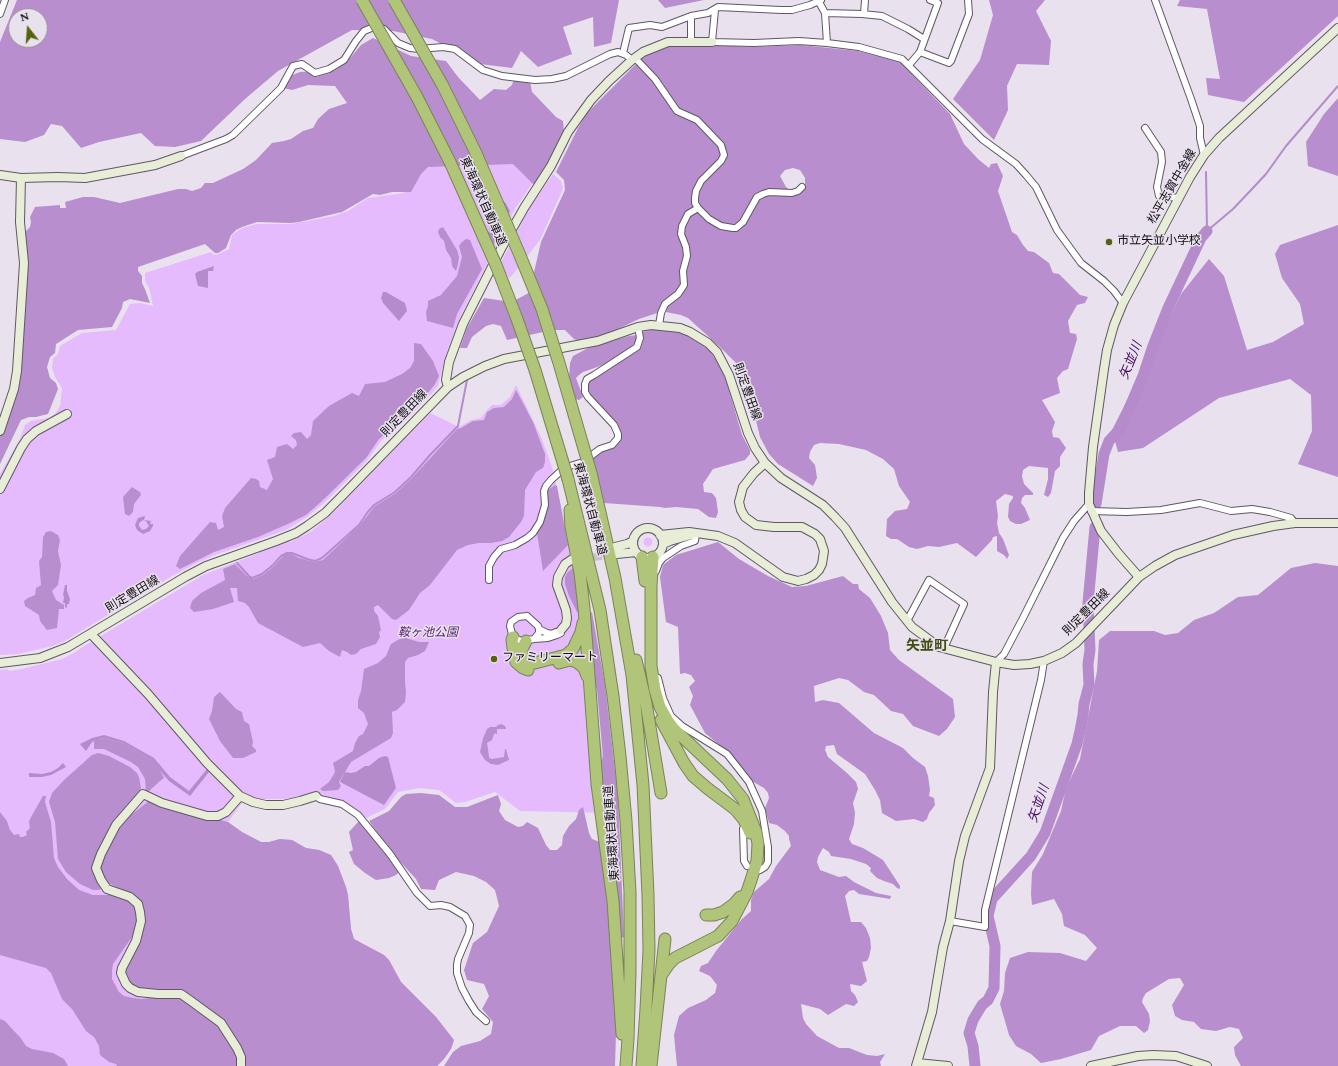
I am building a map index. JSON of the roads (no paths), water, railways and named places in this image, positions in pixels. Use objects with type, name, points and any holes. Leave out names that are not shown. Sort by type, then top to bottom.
[{"type":"highway","name":"東海環状自動車道","points":[[362,0],[434,130],[496,265],[535,370],[568,479],[600,610],[613,696],[620,756],[626,821],[630,892],[630,972],[626,1066]]},
{"type":"highway","name":"東海環状自動車道","points":[[394,0],[446,93],[478,158],[516,246],[548,330],[573,408],[591,473],[615,578],[632,674],[644,793],[649,950],[642,1066]]},
{"type":"highway","points":[[568,479],[572,527],[584,608],[597,784],[613,901],[622,1032],[622,1066]]},
{"type":"highway","points":[[643,555],[647,675],[656,709],[688,770],[699,782],[728,803],[739,814],[748,827],[754,844],[754,860],[750,875],[740,898],[730,908],[723,912],[714,915],[706,915]]},
{"type":"highway","points":[[643,555],[651,585],[651,658],[653,680],[657,698],[671,725],[727,779],[742,799],[756,832],[758,844],[757,860],[752,877],[747,892],[732,922],[718,936],[675,958],[668,964],[662,974]]},
{"type":"highway","points":[[615,578],[646,703],[661,793]]},
{"type":"highway","points":[[530,640],[522,649],[522,656],[524,660],[530,663],[566,655],[572,649],[581,632],[584,620],[584,608]]},
{"type":"highway","points":[[513,637],[513,648],[516,662],[523,668],[534,670],[567,660],[577,662],[584,668],[589,682]]},
{"type":"highway","points":[[574,674],[580,668],[577,662]]},
{"type":"highway","points":[[650,1066],[665,939]]},
{"type":"street","points":[[0,14],[6,0]]},
{"type":"street","points":[[864,14],[865,0]]},
{"type":"street","points":[[909,65],[920,52],[938,2],[930,0]]},
{"type":"street","points":[[920,52],[949,62],[951,61],[969,14],[968,0]]},
{"type":"street","points":[[1155,0],[1200,126],[1200,138],[1204,155]]},
{"type":"street","points":[[623,53],[629,28],[650,25],[662,26],[691,16],[708,13],[718,7],[792,10],[820,1],[825,13],[826,43]]},
{"type":"street","points":[[712,42],[715,10]]},
{"type":"street","points":[[825,13],[882,16],[924,39]]},
{"type":"street","points":[[691,16],[691,41]]},
{"type":"street","points":[[0,175],[21,178],[84,178],[155,165],[226,139],[233,135],[281,88],[293,66],[302,64],[315,73],[329,69],[344,60],[364,31],[374,27],[384,29],[398,43],[410,48],[419,49],[452,47],[488,73],[502,76],[535,80],[558,78],[610,54],[618,52],[634,59],[655,79],[677,111],[697,120],[721,145],[724,155],[701,181],[696,191],[695,203],[698,208],[715,224],[733,228],[740,226],[757,197],[769,192],[792,193],[798,191],[802,187]]},
{"type":"street","name":"松平志賀中金線","points":[[1139,577],[1101,531],[1090,507],[1089,492],[1093,447],[1106,356],[1122,303],[1190,177],[1204,155],[1219,138],[1338,28]]},
{"type":"street","points":[[448,387],[446,380],[449,362],[462,324],[524,208],[552,166],[568,132],[591,100],[609,81],[643,52],[668,42],[826,43],[859,47],[902,58],[982,139],[1016,164],[1026,175],[1036,187],[1057,230],[1081,263],[1104,281],[1114,291],[1122,303]]},
{"type":"street","points":[[1145,128],[1161,152],[1162,162],[1158,187],[1159,196],[1179,198]]},
{"type":"street","points":[[0,430],[14,389],[17,371],[24,263],[20,222],[21,178]]},
{"type":"street","points":[[659,325],[661,313],[665,304],[678,294],[684,285],[683,270],[687,256],[686,247],[681,234],[682,226],[688,214],[698,208]]},
{"type":"street","name":"則定豊田線","points":[[0,663],[47,656],[68,647],[197,570],[225,558],[289,536],[312,522],[343,496],[448,387],[463,377],[485,366],[504,359],[598,341],[638,327],[659,325],[680,328],[704,340],[717,352],[729,375],[738,407],[750,438],[765,463],[781,478],[823,505],[835,516],[845,528],[892,602],[907,622],[926,639],[939,647],[996,662],[1014,665],[1044,661],[1062,653],[1076,643],[1139,577],[1155,566],[1175,556],[1254,529],[1294,523],[1338,523]]},
{"type":"street","points":[[489,580],[489,566],[494,556],[501,549],[515,545],[527,538],[540,522],[544,505],[544,491],[550,480],[563,469],[583,462],[600,449],[612,445],[618,438],[614,425],[588,397],[585,392],[585,384],[587,379],[594,374],[637,347],[640,338],[638,327]]},
{"type":"street","points":[[0,489],[27,439],[36,431],[67,414]]},
{"type":"street","points":[[660,535],[689,532],[718,536],[731,541],[783,577],[798,581],[814,575],[822,564],[824,551],[820,538],[802,527],[774,528],[756,525],[745,517],[741,510],[739,502],[743,487],[754,473],[765,463]]},
{"type":"street","points":[[948,1066],[917,1064],[932,1012],[943,947],[950,921],[958,861],[990,768],[993,692],[996,662],[1004,654],[1063,538],[1074,521],[1090,507],[1127,512],[1200,503],[1231,511],[1252,509],[1270,512],[1291,518],[1294,523]]},
{"type":"street","points":[[633,541],[616,550],[643,555],[660,552],[663,544],[660,535],[654,529],[644,528],[637,532],[633,541],[634,549],[643,555]]},
{"type":"street","points":[[663,544],[696,533]]},
{"type":"street","points":[[696,533],[695,541],[681,546],[663,558],[659,562],[656,570],[656,669],[663,698],[671,716],[682,726],[727,754],[749,782],[762,811],[768,847],[768,862],[765,867],[760,870]]},
{"type":"street","points":[[561,630],[551,634],[545,632],[539,629],[527,616],[518,616],[511,622],[510,626],[513,637],[518,640],[537,640],[548,638],[560,633],[566,624],[567,618],[566,610],[557,585],[558,578],[565,564],[574,560]]},
{"type":"street","points":[[907,622],[929,580],[964,604],[944,648]]},
{"type":"street","points":[[530,640],[538,633],[539,629]]},
{"type":"street","points":[[91,634],[148,694],[207,763],[240,796],[253,802],[266,804],[283,805],[316,796],[342,804],[365,822],[390,854],[417,894],[430,906],[450,907],[465,916],[470,925],[470,933],[458,959],[457,973],[462,988],[469,1001],[476,1012],[486,1021]]},
{"type":"street","points":[[950,921],[986,927],[985,910],[1041,680],[1044,661]]},
{"type":"street","points":[[240,796],[226,812],[218,816],[207,816],[162,803],[143,794],[116,825],[101,854],[96,868],[107,889],[130,897],[138,904],[141,921],[136,941],[122,968],[121,973],[126,984],[138,992],[181,994],[191,1001],[221,1023],[238,1048],[242,1057],[241,1066]]},
{"type":"street","points":[[743,829],[744,860],[747,866]]},
{"type":"street","points":[[1091,1066],[1138,1056],[1153,1055],[1176,1056],[1207,1066]]},
{"type":"waterway","points":[[1207,231],[1233,209],[1266,174],[1286,146],[1338,86]]},
{"type":"waterway","points":[[1206,172],[1207,231]]},
{"type":"waterway","name":"矢並川","points":[[1096,504],[1104,454],[1109,441],[1121,428],[1143,376],[1168,308],[1201,238],[1207,231]]},
{"type":"waterway","points":[[237,563],[252,578],[262,574],[281,556],[287,553],[292,553],[315,561],[322,558],[359,525],[374,505],[395,492],[411,477],[458,426],[467,380]]},
{"type":"waterway","name":"矢並川","points":[[975,1066],[973,1046],[969,1033],[973,1020],[982,1005],[988,1000],[994,988],[995,946],[988,916],[992,899],[1031,856],[1045,833],[1077,744],[1080,731],[1084,704],[1089,685],[1088,664],[1090,650],[1088,603],[1095,527]]},
{"type":"tunnel","points":[[582,559],[614,554]]},
{"type":"place","name":"市立矢並小学校","points":[[1109,242]]},
{"type":"place","name":"ファミリーマート","points":[[494,659]]},
{"type":"district","name":"矢並町","points":[[927,647]]},
{"type":"park label","name":"鞍ヶ池公園","points":[[428,634]]}]
